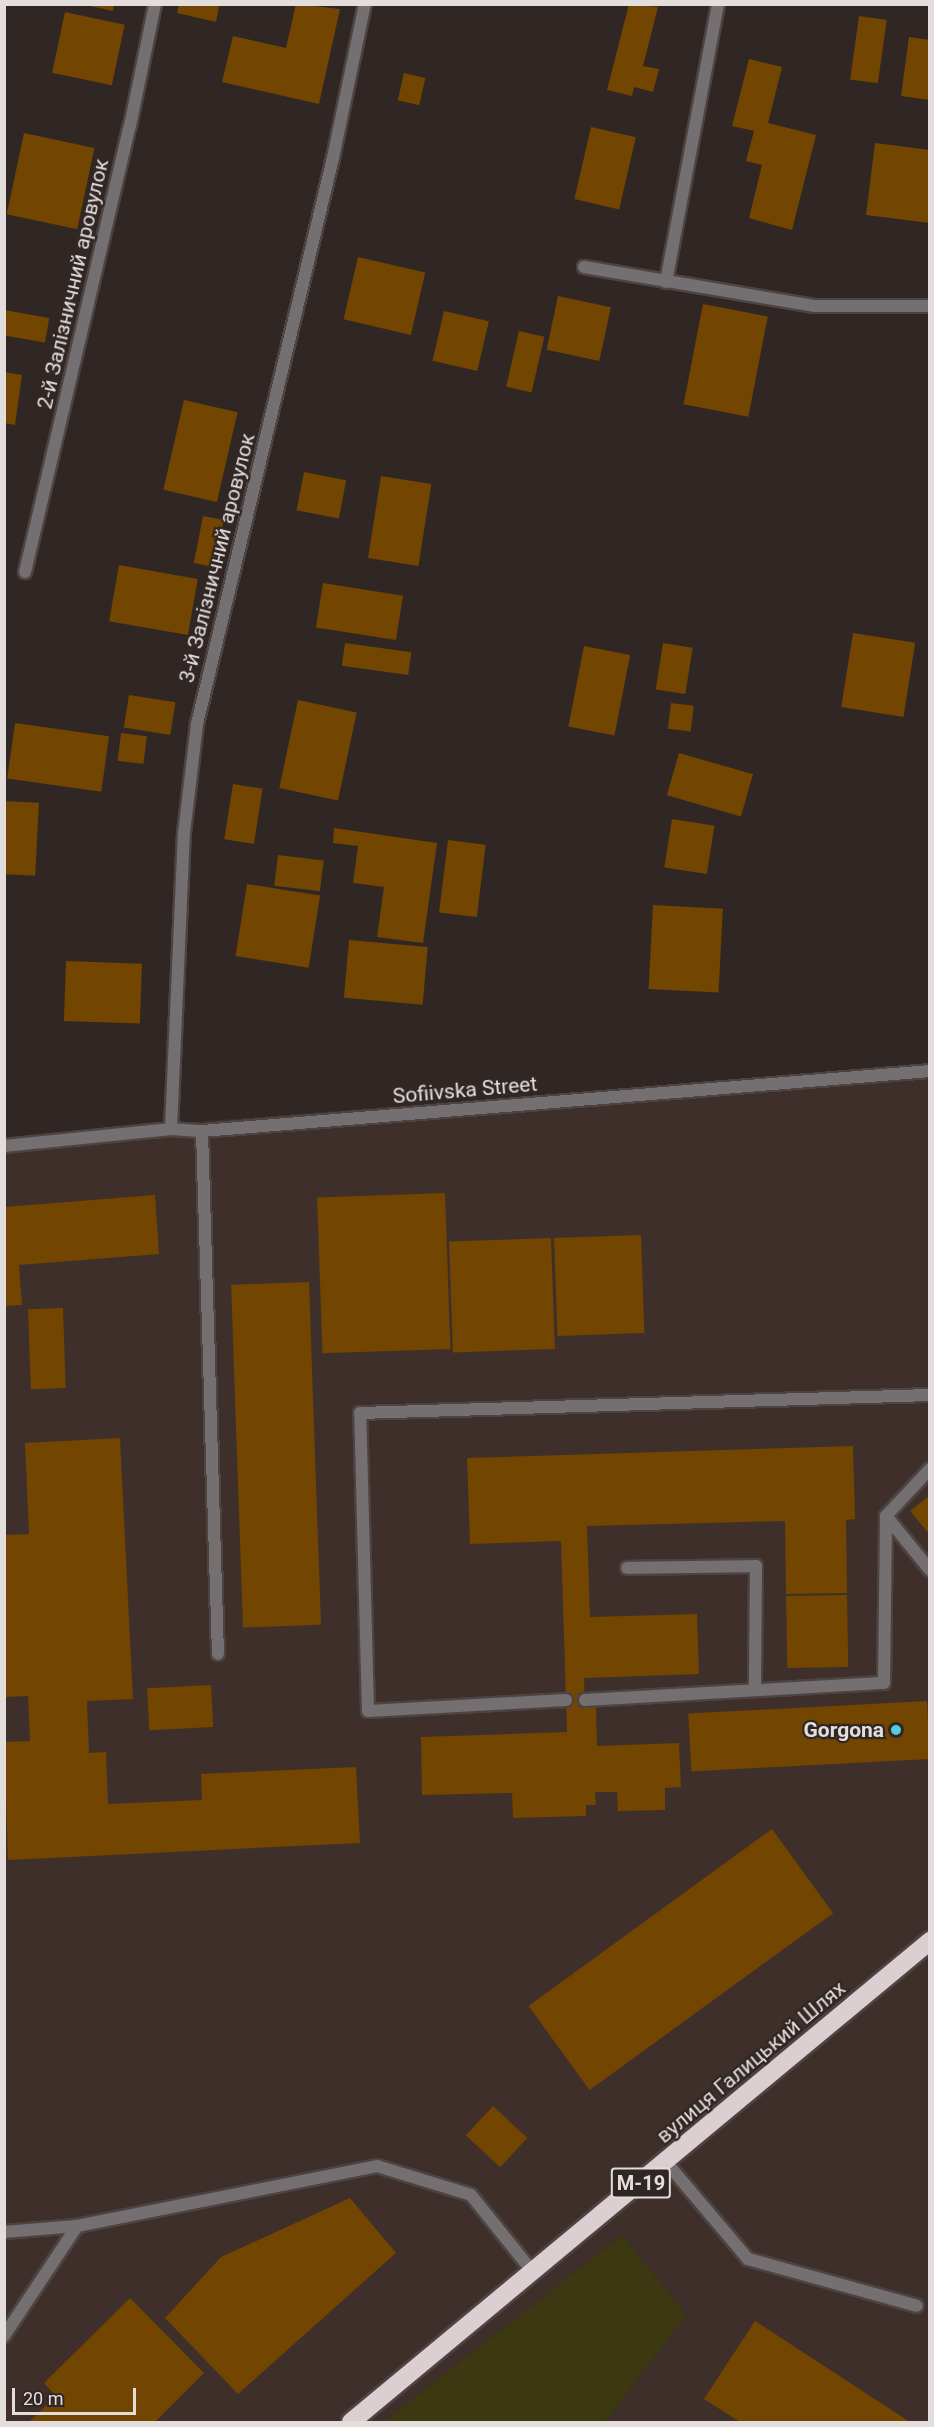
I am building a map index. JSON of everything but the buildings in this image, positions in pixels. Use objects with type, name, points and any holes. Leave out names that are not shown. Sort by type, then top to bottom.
[{"type":"highway","name":"вулиця Галицький Шлях","points":[[351,2422],[930,1941]]},
{"type":"street","name":"2-й Залізничний аровулок","points":[[25,572],[130,126],[155,4]]},
{"type":"street","name":"3-й Залізничний аровулок","points":[[171,1129],[183,833],[197,724],[333,158],[365,4]]},
{"type":"street","points":[[666,282],[718,4]]},
{"type":"street","points":[[584,267],[814,306],[930,306]]},
{"type":"street","name":"Sofiivska Street","points":[[4,1146],[171,1129],[202,1131],[930,1071]]},
{"type":"street","points":[[202,1131],[218,1654]]},
{"type":"street","points":[[566,1700],[368,1711],[360,1413],[930,1395]]},
{"type":"street","points":[[585,1700],[884,1683],[886,1516],[930,1469]]},
{"type":"street","points":[[886,1516],[930,1570]]},
{"type":"street","points":[[627,1568],[756,1566],[755,1690]]},
{"type":"street","points":[[666,2162],[748,2259],[917,2306]]},
{"type":"street","points":[[4,2232],[77,2226],[377,2166],[471,2195],[533,2272]]},
{"type":"street","points":[[4,2336],[77,2226]]},
{"type":"shaded area","points":[[929,1066],[929,2422],[605,2422],[687,2315],[622,2235],[383,2422],[5,2422],[4,1142],[166,1124]]},
{"type":"shaded area","points":[[622,2235],[687,2315],[605,2422],[383,2422]]},
{"type":"place","name":"Gorgona","points":[[896,1730]]}]
